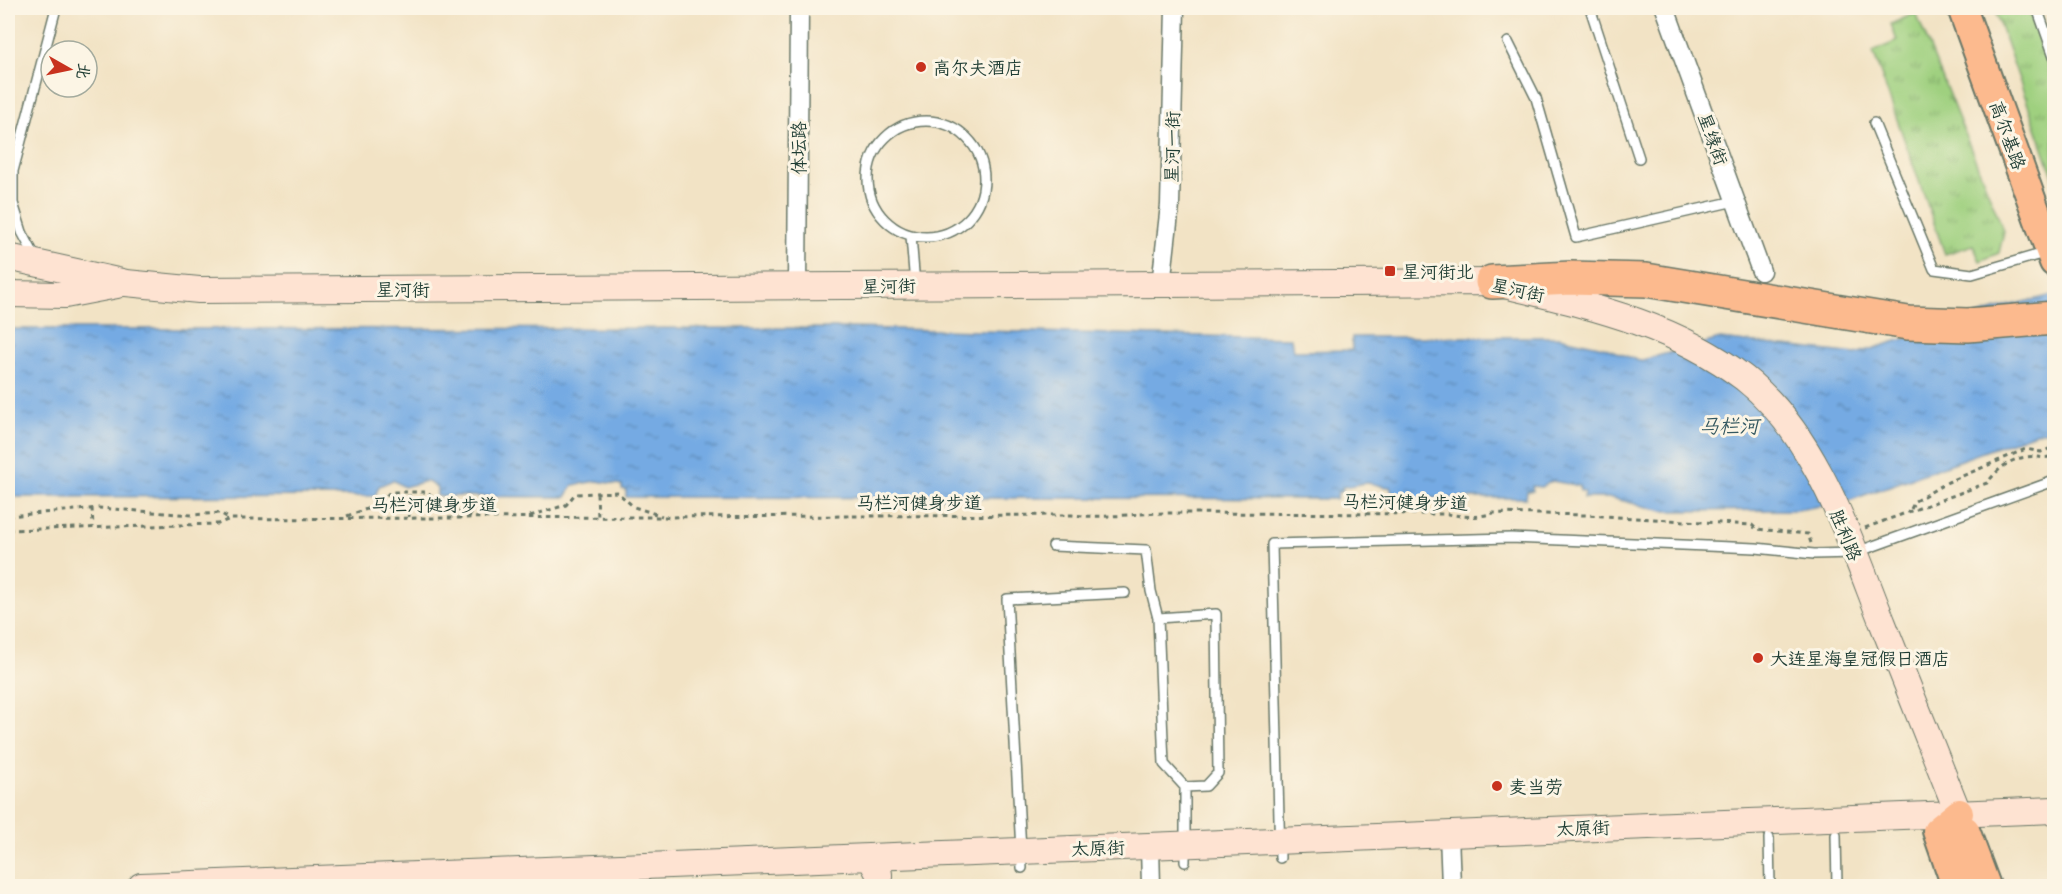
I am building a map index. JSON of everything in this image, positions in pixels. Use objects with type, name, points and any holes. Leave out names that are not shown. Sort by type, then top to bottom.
[{"type":"highway","points":[[1492,282],[1571,278],[1646,280],[1908,323],[2036,329],[2055,326]]},
{"type":"highway","points":[[1968,325],[2055,318]]},
{"type":"main road","name":"高尔基路","points":[[1962,8],[2052,249]]},
{"type":"main road","points":[[8,240],[40,264]]},
{"type":"main road","name":"星河街","points":[[8,257],[126,283],[199,290],[1492,282],[1611,311],[1647,324]]},
{"type":"main road","name":"星河街","points":[[8,294],[65,295],[126,283]]},
{"type":"main road","name":"胜利路","points":[[1647,324],[1699,349],[1745,379],[1781,416],[1811,459],[1849,538],[1986,886]]},
{"type":"main road","name":"太原街","points":[[568,886],[870,876],[1021,860],[1151,865],[1185,853],[1962,822],[2055,810]]},
{"type":"main road","points":[[1956,886],[1937,831],[1962,822]]},
{"type":"main road","name":"太原街","points":[[1962,822],[2055,827]]},
{"type":"main road","name":"太原街","points":[[1450,842],[1769,838],[1937,831]]},
{"type":"main road","name":"太原街","points":[[141,886],[870,876]]},
{"type":"street","name":"体坛路","points":[[797,288],[799,8]]},
{"type":"street","name":"星河一街","points":[[1161,285],[1170,205],[1175,8]]},
{"type":"street","name":"星缘街","points":[[1665,8],[1761,271]]},
{"type":"street","points":[[1450,842],[1451,886]]},
{"type":"lane","points":[[40,264],[22,232],[13,203],[13,171],[56,8]]},
{"type":"lane","points":[[1590,8],[1639,158]]},
{"type":"lane","points":[[2037,8],[2055,56]]},
{"type":"lane","points":[[1508,42],[1536,98],[1576,237],[1735,201]]},
{"type":"lane","points":[[933,121],[951,126],[967,137],[978,153],[984,171],[984,190],[977,208],[965,224],[939,236],[911,236],[893,228],[879,215],[870,198],[867,178],[871,159],[881,142],[913,122],[933,121]]},
{"type":"lane","points":[[1874,123],[1934,269],[1972,274],[2052,249]]},
{"type":"lane","points":[[911,236],[915,286]]},
{"type":"lane","points":[[1279,849],[1272,544],[1511,538],[1755,548],[1814,554],[1849,538],[2055,481]]},
{"type":"lane","points":[[1053,546],[1146,550],[1151,591],[1158,618],[1164,764],[1185,787],[1185,853]]},
{"type":"lane","points":[[1021,860],[1007,599],[1125,593]]},
{"type":"lane","points":[[1158,618],[1216,614],[1218,772],[1206,786],[1185,787]]},
{"type":"lane","points":[[1836,836],[1837,886]]},
{"type":"lane","points":[[1769,838],[1770,886]]},
{"type":"path","points":[[1910,511],[1915,501],[1948,482],[2026,449],[2041,452],[2055,447]]},
{"type":"path","points":[[1849,538],[1910,511],[1987,483],[2000,466],[2027,456],[2043,460],[2055,456]]},
{"type":"path","points":[[343,517],[378,505],[390,492],[428,492],[438,504],[448,510],[479,517]]},
{"type":"path","points":[[409,492],[409,517]]},
{"type":"path","points":[[522,518],[566,505],[575,494],[617,492],[634,507],[666,517]]},
{"type":"path","points":[[597,493],[598,518]]},
{"type":"path","points":[[8,516],[92,508],[192,516],[220,513],[230,519]]},
{"type":"path","points":[[92,508],[93,528]]},
{"type":"path","name":"马栏河健身步道","points":[[8,530],[218,524],[230,519],[343,517],[1072,515],[1115,517],[1127,513],[1168,513],[1448,514],[1461,517],[1484,517],[1493,513],[1586,515],[1752,525],[1756,529],[1808,534],[1814,554]]},
{"type":"green space","points":[[1994,8],[2028,8],[2054,83],[2054,179]]},
{"type":"green space","points":[[1916,13],[2004,231],[1999,253],[1980,261],[1973,245],[1945,254],[1873,52],[1897,41],[1891,24]]},
{"type":"water","name":"马栏河","points":[[2054,295],[2054,429],[2038,432],[1848,501],[1797,510],[1663,511],[1612,498],[1584,498],[1585,492],[1580,491],[1580,486],[1552,481],[1541,487],[1532,486],[1533,491],[1527,491],[1526,498],[1395,498],[1390,487],[1366,483],[1342,487],[1343,492],[1338,492],[1336,499],[626,497],[626,490],[622,489],[622,485],[597,481],[573,485],[566,497],[437,496],[437,487],[426,481],[404,487],[393,480],[379,486],[375,496],[8,497],[8,329],[851,328],[1291,338],[1293,351],[1352,350],[1352,337],[1559,337],[1603,347],[1639,361],[1720,339],[1856,354],[2011,305]]},
{"type":"place","name":"高尔夫酒店","points":[[921,67]]},
{"type":"place","name":"星河街北","points":[[1390,271]]},
{"type":"place","name":"大连星海皇冠假日酒店","points":[[1758,658]]},
{"type":"place","name":"麦当劳","points":[[1497,786]]}]
